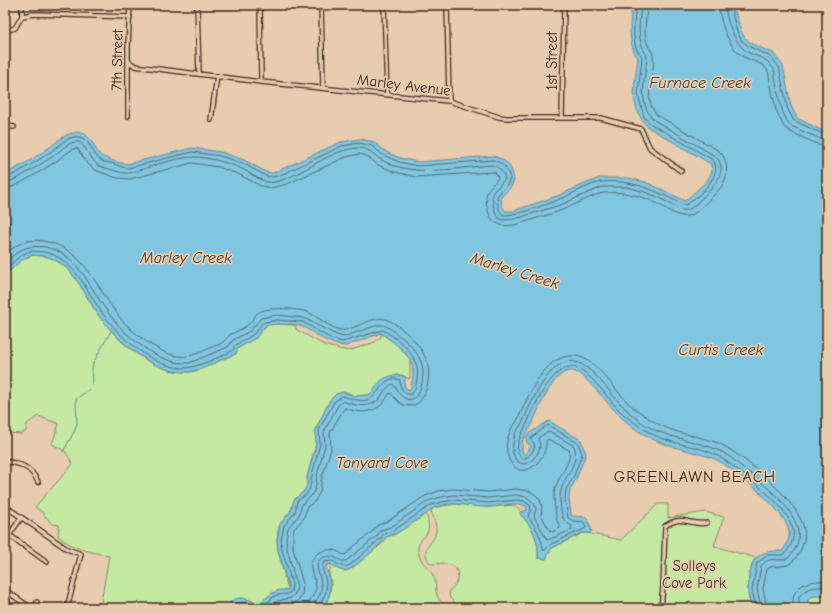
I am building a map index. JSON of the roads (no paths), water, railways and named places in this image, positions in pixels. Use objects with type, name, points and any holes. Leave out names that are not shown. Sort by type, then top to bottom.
[{"type":"street","points":[[5,31],[15,28],[22,16],[22,5]]},
{"type":"street","name":"7th Street","points":[[128,116],[130,5]]},
{"type":"street","points":[[197,5],[198,74]]},
{"type":"street","points":[[260,5],[261,82]]},
{"type":"street","points":[[322,5],[323,88]]},
{"type":"street","points":[[384,5],[387,94]]},
{"type":"street","points":[[447,5],[449,101]]},
{"type":"street","name":"1st Street","points":[[562,118],[564,5]]},
{"type":"street","points":[[22,16],[34,14],[130,16]]},
{"type":"street","name":"Marley Avenue","points":[[128,61],[135,66],[261,82],[449,101],[506,118],[601,118],[641,129],[650,148],[681,171]]},
{"type":"street","points":[[211,120],[217,76]]},
{"type":"street","points":[[5,126],[14,127]]},
{"type":"street","points":[[5,462],[17,464],[27,468],[34,474],[38,482]]},
{"type":"street","points":[[5,506],[67,549],[81,554],[67,608]]},
{"type":"street","points":[[5,541],[21,518]]},
{"type":"street","points":[[661,608],[665,526],[681,520],[699,524],[707,524]]},
{"type":"street","points":[[9,535],[47,562]]},
{"type":"street","points":[[5,590],[31,608]]},
{"type":"street","points":[[35,608],[37,602]]},
{"type":"water","points":[[632,5],[733,5],[741,31],[745,38],[752,44],[773,53],[783,66],[791,106],[797,118],[827,133],[827,596],[813,596],[808,600],[808,605],[813,608],[753,608],[750,603],[748,585],[753,562],[756,558],[763,554],[782,551],[788,540],[789,532],[786,523],[779,513],[759,492],[717,460],[659,442],[638,431],[619,415],[584,377],[573,371],[566,372],[559,376],[547,392],[530,428],[523,439],[522,451],[525,455],[531,446],[527,443],[526,438],[528,434],[549,421],[581,440],[586,454],[570,490],[569,499],[571,515],[587,518],[592,531],[590,533],[582,533],[552,548],[546,559],[538,558],[536,540],[532,529],[520,514],[521,512],[527,510],[526,506],[517,504],[493,507],[454,504],[441,505],[432,509],[402,530],[386,537],[367,556],[349,570],[346,571],[336,568],[331,564],[327,565],[326,567],[330,589],[328,599],[322,608],[225,608],[234,599],[242,598],[255,602],[261,602],[272,593],[280,590],[288,590],[288,585],[278,550],[277,540],[280,524],[291,511],[294,500],[307,486],[308,474],[316,444],[315,431],[330,400],[336,394],[343,392],[355,396],[369,395],[383,379],[394,375],[406,377],[405,387],[410,390],[413,379],[413,370],[408,356],[403,350],[381,333],[346,346],[329,342],[303,327],[290,324],[280,324],[266,325],[256,338],[238,348],[236,354],[204,368],[184,372],[172,371],[160,367],[137,354],[116,336],[94,309],[71,272],[54,259],[44,256],[28,256],[5,275],[5,174],[34,158],[63,137],[76,132],[87,136],[99,154],[104,158],[127,164],[192,148],[221,152],[244,160],[266,172],[273,173],[341,142],[360,139],[374,142],[386,152],[400,158],[418,162],[493,156],[502,159],[510,167],[514,180],[511,187],[501,197],[502,206],[505,211],[513,211],[557,196],[599,178],[628,178],[645,182],[685,201],[707,181],[712,172],[711,164],[648,127],[638,111],[634,94],[638,58],[632,46],[630,33]]},
{"type":"waterway","points":[[63,452],[75,430],[77,423],[76,399],[91,388],[93,380],[93,363],[111,331]]},
{"type":"district","name":"GREENLAWN BEACH","points":[[695,476]]},
{"type":"water label","name":"Furnace Creek","points":[[700,82]]},
{"type":"water label","name":"Marley Creek","points":[[186,257]]},
{"type":"water label","name":"Marley Creek","points":[[515,270]]},
{"type":"water label","name":"Curtis Creek","points":[[721,349]]},
{"type":"water label","name":"Tanyard Cove","points":[[382,462]]},
{"type":"park label","name":"Solleys Cove Park","points":[[694,574]]}]
